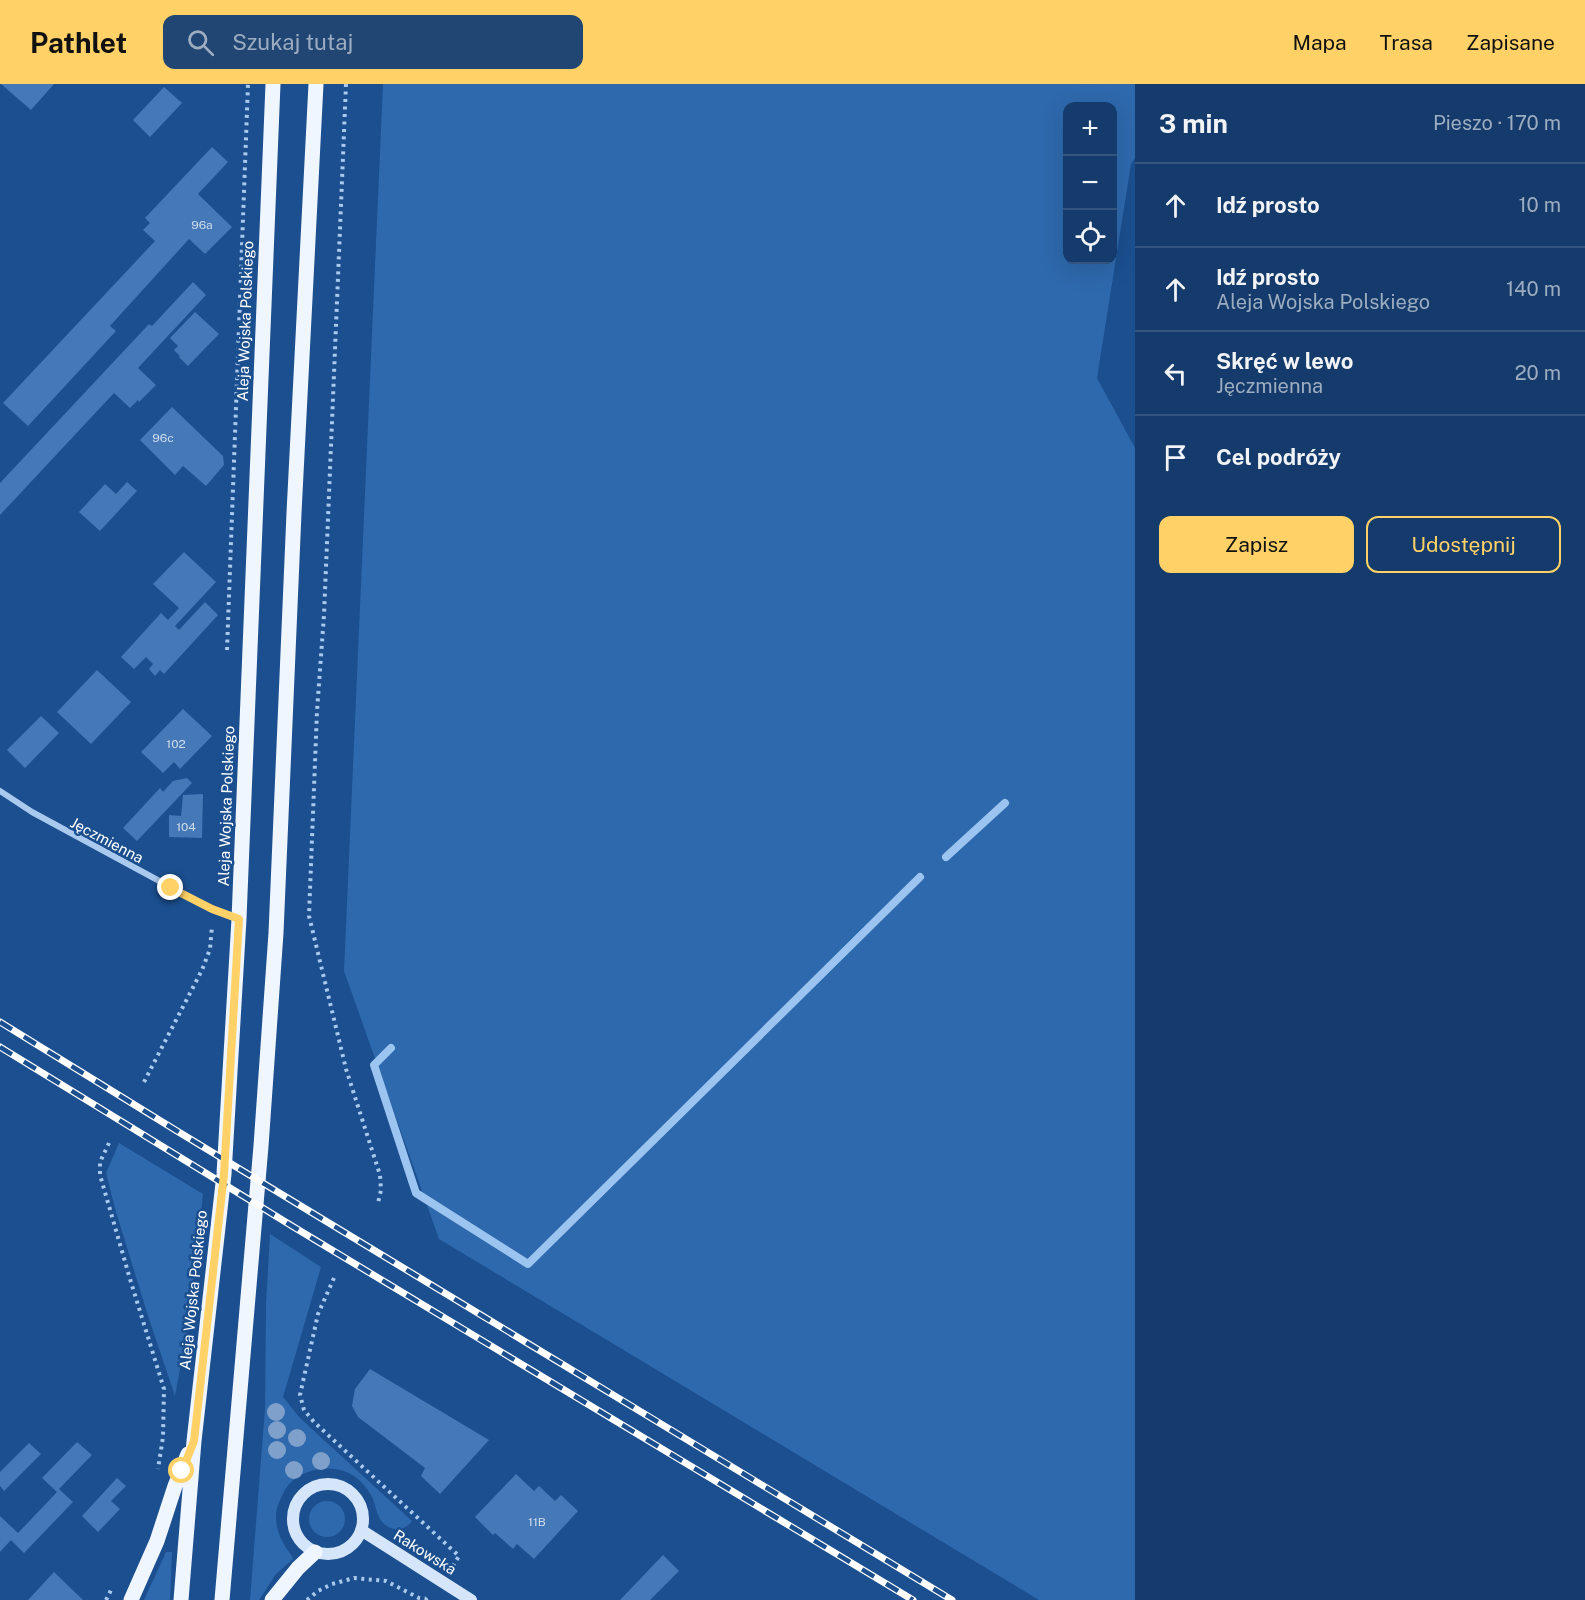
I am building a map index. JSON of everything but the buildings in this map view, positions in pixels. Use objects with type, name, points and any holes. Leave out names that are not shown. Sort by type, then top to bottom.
[{"type":"main road","name":"Aleja Wojska Polskiego","points":[[182,1600],[194,1441],[224,1174],[239,919],[273,84]]},
{"type":"main road","points":[[222,1600],[261,1146],[276,933],[316,84]]},
{"type":"main road","points":[[131,1600],[157,1541],[175,1486],[194,1441]]},
{"type":"main road","points":[[272,1600],[315,1552]]},
{"type":"street","name":"Jęczmienna","points":[[0,791],[32,812],[212,909],[239,919]]},
{"type":"street","points":[[324,1483],[346,1488],[355,1496],[361,1507],[363,1519],[361,1530],[351,1546],[343,1551],[334,1554],[315,1552],[297,1538],[292,1515],[295,1503],[302,1493],[312,1486],[324,1483]]},
{"type":"street","name":"Rakowska","points":[[361,1530],[471,1600]]},
{"type":"path","points":[[227,656],[248,84]]},
{"type":"path","points":[[346,84],[309,916],[346,1069],[380,1175],[381,1190],[378,1203]]},
{"type":"path","points":[[144,1082],[202,970],[210,949],[213,930],[212,909]]},
{"type":"path","points":[[109,1143],[100,1162],[100,1174],[164,1389],[163,1437],[157,1479]]},
{"type":"path","points":[[307,1600],[332,1584],[354,1578],[386,1581],[419,1598],[426,1599],[444,1582],[459,1556],[314,1422],[304,1410],[300,1395],[308,1353],[318,1314],[334,1278]]},
{"type":"path","points":[[106,1600],[111,1590]]},
{"type":"shaded area","points":[[383,84],[1135,84],[1135,158],[1131,164],[1117,252],[1117,102],[1063,102],[1063,264],[1115,264],[1097,378],[1135,448],[1135,1600],[1039,1600],[439,1239],[344,971]]},
{"type":"shaded area","points":[[119,1143],[203,1194],[189,1319],[175,1396],[149,1319],[106,1173]]},
{"type":"shaded area","points":[[270,1234],[321,1267],[283,1397],[300,1418],[412,1521],[402,1528],[395,1529],[384,1524],[366,1487],[352,1475],[334,1469],[305,1473],[289,1484],[277,1510],[276,1521],[279,1532],[293,1559],[276,1574],[259,1600],[250,1600],[265,1409],[266,1304]]},
{"type":"shaded area","points":[[327,1501],[340,1506],[345,1519],[340,1532],[327,1537],[314,1532],[309,1519],[314,1506]]},
{"type":"shaded area","points":[[166,1552],[172,1552],[170,1600],[144,1600]]},
{"type":"waterway","points":[[946,857],[1005,803]]},
{"type":"waterway","points":[[391,1048],[374,1065],[416,1193],[528,1264],[920,877]]},
{"type":"railway","points":[[0,1022],[952,1600]]},
{"type":"railway","points":[[0,1047],[297,1229],[913,1600]]},
{"type":"route","points":[[171,888],[212,909],[239,919],[224,1174],[194,1441],[182,1471]]}]
